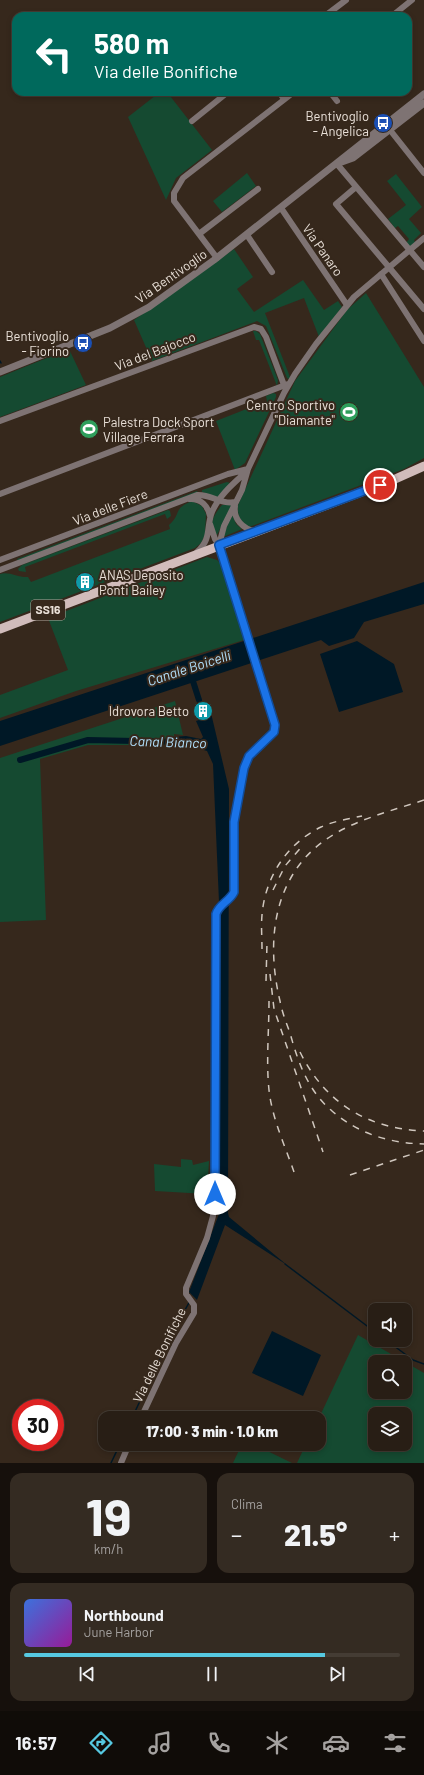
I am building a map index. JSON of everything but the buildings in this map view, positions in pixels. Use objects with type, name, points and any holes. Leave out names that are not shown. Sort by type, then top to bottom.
[{"type":"main road","name":"SS16","points":[[0,629],[255,531],[393,480],[424,466]]},
{"type":"street","points":[[331,12],[346,0]]},
{"type":"street","points":[[397,12],[412,0]]},
{"type":"street","name":"Via Bentivoglio","points":[[0,372],[52,353],[127,320],[149,307],[247,235],[424,94]]},
{"type":"street","points":[[192,121],[223,96]]},
{"type":"street","points":[[217,258],[174,200],[174,193],[183,178],[288,96]]},
{"type":"street","points":[[333,96],[337,101]]},
{"type":"street","name":"Via Bentivoglio","points":[[337,164],[353,158],[424,103]]},
{"type":"street","points":[[390,130],[424,173]]},
{"type":"street","points":[[337,164],[424,268]]},
{"type":"street","points":[[356,187],[336,204],[424,309]]},
{"type":"street","points":[[199,234],[258,189]]},
{"type":"street","name":"Via Panaro","points":[[281,208],[347,305]]},
{"type":"street","points":[[247,235],[272,272]]},
{"type":"street","points":[[219,545],[224,526],[239,496],[248,469],[287,384],[347,305],[424,238]]},
{"type":"street","points":[[381,274],[424,341]]},
{"type":"street","name":"Via del Bajocco","points":[[0,422],[254,327],[261,329],[266,337],[287,384]]},
{"type":"street","points":[[0,494],[287,384]]},
{"type":"street","points":[[210,521],[219,501],[248,469]]},
{"type":"street","name":"Via delle Fiere","points":[[0,560],[219,477],[248,469]]},
{"type":"street","points":[[219,477],[228,478],[235,482],[240,490],[239,496]]},
{"type":"street","name":"Via delle Fiere","points":[[0,570],[197,495],[204,495],[223,503],[236,502]]},
{"type":"street","points":[[188,499],[194,498],[205,504],[209,510],[210,521],[207,540],[196,554]]},
{"type":"street","points":[[236,502],[234,510],[240,522],[246,529],[255,531]]},
{"type":"street","name":"Via delle Bonifiche","points":[[144,1411],[169,1357],[194,1313],[194,1305],[186,1294],[186,1288],[207,1238],[214,1211],[217,910],[233,895],[235,889],[234,822],[244,768],[249,756],[274,732],[275,728],[259,671],[210,521]]},
{"type":"street","points":[[8,557],[12,566]]},
{"type":"street","points":[[121,1463],[126,1451]]},
{"type":"green space","points":[[155,96],[170,96],[212,150],[176,178],[166,200],[128,117]]},
{"type":"green space","points":[[247,173],[256,186],[222,212],[213,201]]},
{"type":"green space","points":[[396,174],[422,207],[409,219],[421,233],[410,247],[406,243],[409,239],[398,226],[395,228],[388,219],[406,205],[387,181]]},
{"type":"green space","points":[[234,249],[253,277],[237,289],[254,312],[303,280],[324,310],[338,301],[342,307],[319,337],[304,298],[265,313],[290,377],[289,379],[287,378],[266,326],[257,321],[152,361],[134,320]]},
{"type":"green space","points":[[366,293],[424,387],[424,458],[404,469],[249,527],[243,523],[240,518],[238,505],[295,381],[347,310]]},
{"type":"green space","points":[[253,331],[260,334],[278,380],[277,386],[259,340],[256,340]]},
{"type":"green space","points":[[69,349],[86,385],[0,417],[0,377]]},
{"type":"green space","points":[[273,393],[276,394],[276,397],[245,463],[235,470],[216,421],[267,401],[266,396]]},
{"type":"green space","points":[[227,482],[230,483],[218,498],[202,492],[202,490]]},
{"type":"green space","points":[[197,491],[198,493],[18,561],[17,559]]},
{"type":"green space","points":[[192,501],[202,506],[206,514],[205,535],[201,543],[195,548],[0,622],[0,574],[7,573],[21,577],[28,577],[31,582],[170,529],[169,525],[175,518],[179,509]]},
{"type":"green space","points":[[222,505],[232,505],[217,535],[212,528],[212,524],[214,516]]},
{"type":"green space","points":[[168,510],[170,511],[171,516],[167,519],[165,514],[25,567],[26,572],[19,571],[18,569],[22,565]]},
{"type":"green space","points":[[232,513],[236,524],[242,529],[223,537]]},
{"type":"green space","points":[[207,557],[217,560],[221,564],[244,640],[76,691],[0,718],[0,695],[68,670],[48,618]]},
{"type":"green space","points":[[175,701],[183,735],[174,734],[174,745],[88,745],[40,759],[46,920],[0,922],[0,758]]},
{"type":"green space","points":[[181,1159],[192,1160],[193,1165],[209,1161],[207,1194],[155,1191],[154,1164],[181,1167]]},
{"type":"green space","points":[[358,1335],[368,1341],[368,1347],[379,1347],[393,1355],[368,1355],[368,1399],[412,1399],[412,1366],[424,1373],[424,1463],[297,1463],[303,1451],[326,1451],[326,1411],[322,1411]]},
{"type":"green space","points":[[239,1451],[267,1451],[292,1463],[233,1463]]},
{"type":"water","name":"Canale Boicelli","points":[[424,582],[424,604],[364,622],[354,638],[329,646],[321,640],[0,746],[0,721]]},
{"type":"water","points":[[357,641],[394,664],[403,692],[339,712],[320,654]]},
{"type":"water","points":[[211,713],[229,789],[228,1213],[229,1217],[287,1265],[225,1225],[197,1300],[189,1292],[219,1214],[219,902],[213,764],[207,751],[187,745],[174,745],[174,737],[186,736],[201,739],[203,737],[196,721],[199,720],[198,717]]},
{"type":"water","points":[[272,1331],[321,1355],[303,1396],[252,1373]]},
{"type":"waterway","name":"Canale Boicelli","points":[[191,675],[199,700]]},
{"type":"waterway","points":[[201,707],[206,722]]},
{"type":"waterway","name":"Canal Bianco","points":[[20,760],[88,740],[181,742]]},
{"type":"waterway","points":[[285,1264],[368,1327]]},
{"type":"waterway","points":[[135,1411],[172,1333],[190,1301]]},
{"type":"waterway","points":[[395,1347],[413,1360],[424,1364]]},
{"type":"waterway","points":[[111,1463],[117,1451]]},
{"type":"railway","points":[[424,800],[356,823],[326,840],[312,851],[300,864],[290,879],[283,895],[278,912],[274,948],[276,984],[283,1013],[300,1065],[316,1094],[332,1111],[353,1126],[375,1136],[399,1142],[424,1144]]},
{"type":"railway","points":[[262,949],[262,919],[264,901],[273,875],[288,853],[297,843],[321,827],[341,820],[362,816]]},
{"type":"railway","points":[[273,890],[285,866],[304,844]]},
{"type":"railway","points":[[266,981],[267,943]]},
{"type":"railway","points":[[270,974],[274,1009],[323,1152]]},
{"type":"railway","points":[[269,1001],[269,1090],[276,1121],[294,1172]]},
{"type":"railway","points":[[300,1052],[310,1070],[322,1086],[335,1099],[350,1110],[367,1119],[385,1125],[424,1131]]},
{"type":"railway","points":[[350,1175],[424,1150]]},
{"type":"place","name":"Bentivoglio - Angelica","points":[[383,123]]},
{"type":"place","name":"Bentivoglio - Fiorino","points":[[83,343]]},
{"type":"place","name":"Centro Sportivo \"Diamante\"","points":[[349,412]]},
{"type":"place","name":"Palestra Dock Sport Village Ferrara","points":[[89,429]]},
{"type":"place","name":"ANAS Deposito Ponti Bailey","points":[[85,582]]},
{"type":"place","name":"Idrovora Betto","points":[[203,711]]},
{"type":"route","points":[[215,1194],[216,914],[219,907],[231,898],[235,889],[234,822],[238,794],[246,761],[249,756],[274,732],[275,728],[274,720],[219,545],[380,485]]}]
